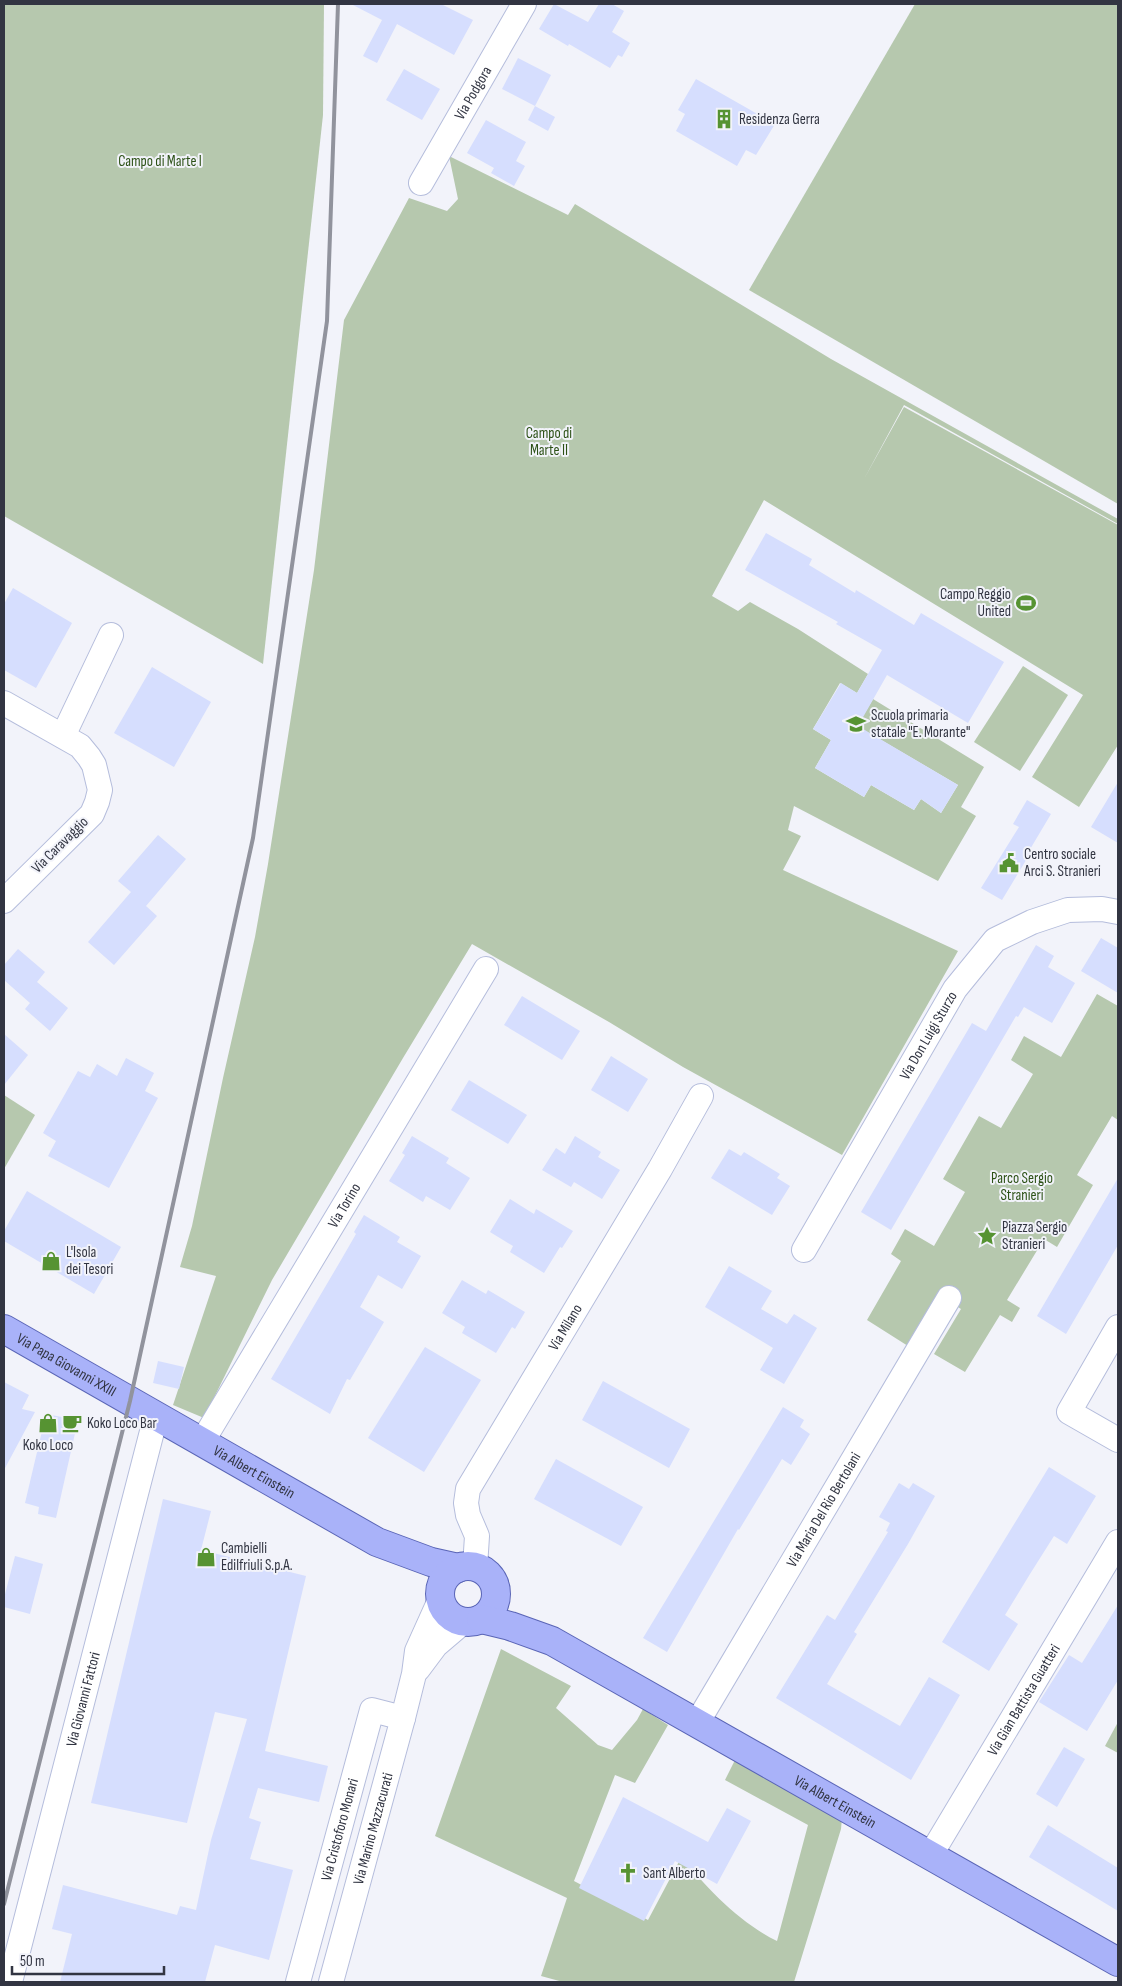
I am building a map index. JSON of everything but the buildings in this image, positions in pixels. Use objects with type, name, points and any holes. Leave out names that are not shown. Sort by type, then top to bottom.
[{"type":"main road","name":"Via Papa Giovanni XXIII","points":[[4,1329],[130,1401]]},
{"type":"main road","name":"Via Albert Einstein","points":[[130,1401],[377,1542],[431,1562],[466,1567]]},
{"type":"main road","name":"Via Albert Einstein","points":[[377,1542],[440,1596]]},
{"type":"main road","points":[[466,1567],[489,1575],[496,1590],[494,1607],[472,1621],[449,1615],[440,1596],[445,1577],[466,1567]]},
{"type":"main road","name":"Via Albert Einstein","points":[[496,1590],[510,1605],[552,1641]]},
{"type":"main road","name":"Via Albert Einstein","points":[[472,1621],[510,1626],[552,1641],[1118,1962]]},
{"type":"street","name":"Via Podgora","points":[[421,183],[524,4]]},
{"type":"street","points":[[63,736],[111,635]]},
{"type":"street","name":"Via Caravaggio","points":[[4,703],[80,746],[94,765],[100,790],[98,802],[92,814],[4,901]]},
{"type":"street","name":"Via Don Luigi Sturzo","points":[[804,1250],[955,989],[995,940],[1032,922],[1068,910],[1118,912]]},
{"type":"street","name":"Via Torino","points":[[202,1442],[486,969]]},
{"type":"street","name":"Via Milano","points":[[466,1567],[477,1536],[468,1515],[466,1503],[468,1490],[701,1096]]},
{"type":"street","name":"Via Maria Del Rio Bertolani","points":[[697,1723],[949,1298]]},
{"type":"street","points":[[1118,1327],[1069,1412],[1118,1440]]},
{"type":"street","name":"Via Giovanni Fattori","points":[[10,1982],[156,1416]]},
{"type":"street","name":"Via Gian Battista Guatteri","points":[[930,1856],[1118,1542]]},
{"type":"street","name":"Via Marino Mazzacurati","points":[[331,1982],[403,1718],[414,1674],[417,1651],[440,1596]]},
{"type":"street","name":"Via Marino Mazzacurati","points":[[414,1674],[436,1644],[472,1621]]},
{"type":"street","name":"Via Cristoforo Monari","points":[[298,1982],[372,1710],[403,1718]]},
{"type":"green space","name":"Campo di Marte I","points":[[4,4],[324,4],[323,115],[263,664],[4,516]]},
{"type":"green space","points":[[915,4],[1118,4],[1118,504],[749,290]]},
{"type":"green space","name":"Campo di Marte II","points":[[449,156],[568,215],[575,204],[831,359],[1118,519],[1118,524],[904,405],[864,479],[904,407],[1118,525],[1118,745],[1079,807],[1032,777],[1083,695],[764,500],[712,596],[738,611],[750,602],[798,629],[868,674],[857,693],[840,683],[813,729],[831,740],[815,768],[864,797],[871,785],[914,810],[921,799],[941,813],[958,785],[876,737],[844,748],[873,699],[984,767],[961,807],[976,816],[938,881],[794,806],[788,830],[801,836],[783,870],[958,951],[842,1155],[683,1067],[609,1022],[472,944],[272,1280],[204,1418],[173,1405],[216,1276],[180,1267],[192,1226],[255,937],[268,864],[314,570],[344,320],[409,198],[447,211],[458,199]]},
{"type":"green space","points":[[1023,666],[1068,695],[1020,771],[974,742]]},
{"type":"green space","name":"Parco Sergio Stranieri","points":[[1097,994],[1118,1006],[1118,1120],[1112,1116],[1077,1175],[1093,1185],[1057,1247],[1044,1239],[1007,1300],[1020,1308],[1012,1322],[1000,1315],[965,1372],[934,1354],[961,1309],[939,1295],[908,1346],[867,1320],[901,1261],[891,1254],[905,1229],[934,1246],[965,1192],[943,1179],[979,1116],[1001,1128],[1033,1074],[1011,1060],[1024,1036],[1061,1057]]},
{"type":"green space","points":[[4,1095],[35,1115],[4,1169]]},
{"type":"green space","points":[[501,1649],[571,1686],[556,1708],[598,1745],[612,1750],[637,1720],[643,1709],[668,1725],[635,1783],[615,1775],[574,1881],[648,1920],[682,1856],[725,1904],[751,1925],[777,1941],[808,1825],[725,1780],[737,1756],[842,1818],[841,1829],[794,1982],[563,1982],[541,1976],[567,1898],[435,1836]]},
{"type":"green space","points":[[1118,1722],[1118,1753],[1105,1746]]},
{"type":"railway","points":[[4,1904],[130,1401],[253,838],[327,321],[338,4]]},
{"type":"place","name":"Residenza Gerra","points":[[724,119]]},
{"type":"place","name":"Campo Reggio United","points":[[1026,603]]},
{"type":"place","name":"Scuola primaria statale \"E. Morante\"","points":[[856,724]]},
{"type":"place","name":"Centro sociale Arci S. Stranieri","points":[[1009,863]]},
{"type":"place","name":"Piazza Sergio Stranieri","points":[[987,1236]]},
{"type":"place","name":"L'Isola dei Tesori","points":[[51,1261]]},
{"type":"place","name":"Koko Loco","points":[[48,1423]]},
{"type":"place","name":"Koko Loco Bar","points":[[72,1423]]},
{"type":"place","name":"Cambielli Edilfriuli S.p.A.","points":[[206,1557]]},
{"type":"place","name":"Sant Alberto","points":[[628,1873]]}]
